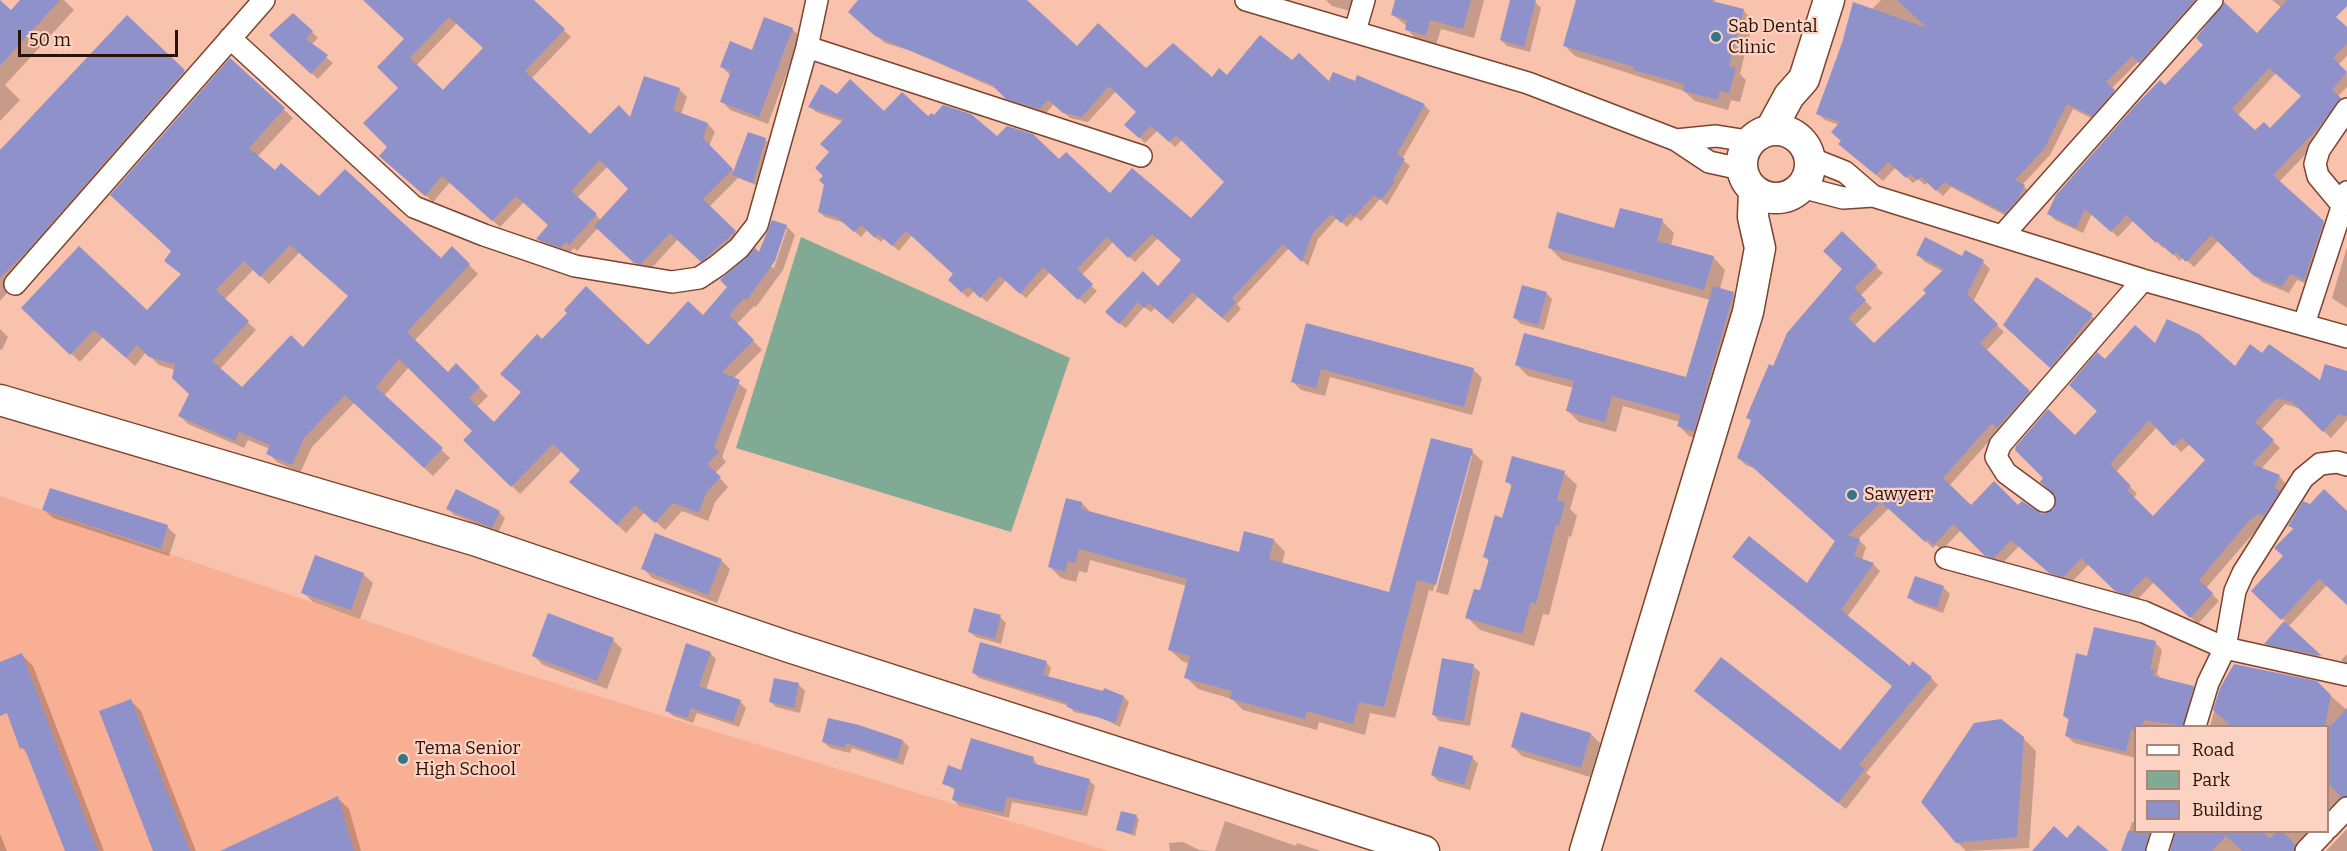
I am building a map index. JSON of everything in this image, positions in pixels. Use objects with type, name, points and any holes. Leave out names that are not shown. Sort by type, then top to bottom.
[{"type":"main road","points":[[1760,248],[1753,217],[1754,158],[1789,96],[1804,79],[1829,0]]},
{"type":"main road","points":[[1586,851],[1748,312],[1760,248],[1810,168],[1806,149],[1807,106],[1804,79]]},
{"type":"main road","points":[[1754,158],[1788,131],[1806,149]]},
{"type":"main road","points":[[1754,158],[1774,198],[1793,192]]},
{"type":"main road","points":[[0,400],[474,540],[789,647],[1424,851]]},
{"type":"street","points":[[15,284],[264,0]]},
{"type":"street","points":[[230,38],[414,207],[484,235],[575,266],[672,282],[699,278],[717,266],[740,248],[757,225],[807,47],[817,0]]},
{"type":"street","points":[[1246,0],[1528,83],[1676,141],[1709,162],[1754,158]]},
{"type":"street","points":[[1355,31],[1364,0]]},
{"type":"street","points":[[2003,235],[2211,0]]},
{"type":"street","points":[[807,47],[1141,156]]},
{"type":"street","points":[[2304,324],[2345,199],[2318,176],[2315,164],[2319,150],[2347,109]]},
{"type":"street","points":[[1676,141],[1716,136],[1754,158]]},
{"type":"street","points":[[1806,149],[1845,172],[1873,196]]},
{"type":"street","points":[[1793,192],[1843,198],[1873,196],[2143,280],[2347,337]]},
{"type":"street","points":[[2044,501],[2006,473],[1996,457],[2000,445],[2143,280]]},
{"type":"street","points":[[2195,725],[2208,683],[2225,648],[2235,591],[2243,573],[2303,478],[2320,464],[2337,462],[2347,465]]},
{"type":"street","points":[[1946,558],[2144,612],[2225,648],[2347,675]]},
{"type":"street","points":[[2329,827],[2347,808]]},
{"type":"street","points":[[2157,851],[2162,833]]},
{"type":"street","points":[[2306,851],[2323,833]]},
{"type":"shaded area","name":"Tema Senior High School","points":[[0,496],[502,667],[1109,851],[0,851]]},
{"type":"green space","points":[[801,237],[1070,358],[1011,532],[736,448]]},
{"type":"building","points":[[0,0],[11,10],[20,0],[60,0],[0,66]]},
{"type":"building","points":[[363,0],[534,0],[565,29],[525,71],[590,134],[619,105],[630,117],[644,76],[680,88],[673,110],[708,123],[703,138],[733,169],[703,199],[736,231],[701,262],[670,233],[641,264],[634,263],[594,226],[628,189],[600,160],[571,191],[597,214],[569,245],[566,242],[561,248],[536,239],[548,225],[516,196],[492,221],[442,176],[425,196],[379,156],[387,147],[363,123],[398,88],[377,67],[404,39]],"holes":[[[449,17],[483,48],[443,90],[410,58]]]},
{"type":"building","points":[[858,0],[1027,0],[1077,46],[1098,23],[1146,68],[1173,43],[1212,77],[1219,68],[1227,75],[1260,35],[1292,60],[1299,53],[1329,81],[1333,72],[1355,81],[1357,75],[1425,104],[1397,154],[1405,159],[1393,180],[1395,182],[1381,200],[1374,195],[1354,217],[1350,213],[1341,223],[1331,214],[1313,233],[1302,262],[1283,244],[1232,298],[1236,302],[1222,318],[1192,292],[1167,319],[1149,303],[1144,308],[1138,302],[1119,324],[1105,312],[1143,271],[1158,286],[1181,260],[1152,234],[1128,258],[1107,237],[1077,269],[1093,284],[1078,300],[1043,267],[1020,294],[1000,276],[980,298],[968,286],[962,293],[948,280],[953,274],[906,231],[892,246],[878,234],[875,238],[861,225],[854,232],[838,218],[818,212],[824,185],[819,180],[823,176],[815,168],[829,152],[820,144],[844,119],[808,107],[821,84],[837,94],[850,79],[884,111],[902,92],[928,116],[932,113],[934,115],[943,105],[971,114],[997,136],[1007,126],[1033,134],[1059,159],[1066,152],[1110,193],[1132,168],[1191,218],[1224,182],[1176,135],[1169,142],[1151,126],[1139,138],[1124,125],[1136,112],[1109,86],[1082,117],[1063,113],[1048,100],[1039,109],[1006,99],[995,86],[875,36],[848,12]]},
{"type":"building","points":[[1395,0],[1471,0],[1463,29],[1430,20],[1426,35],[1405,30],[1407,20],[1391,15]]},
{"type":"building","points":[[1510,0],[1536,0],[1524,47],[1500,40]]},
{"type":"building","points":[[1576,0],[1708,0],[1744,9],[1729,66],[1736,68],[1729,93],[1720,91],[1718,100],[1683,91],[1684,84],[1633,70],[1634,67],[1563,46]]},
{"type":"building","points":[[1897,0],[2195,0],[2139,63],[2132,56],[2106,82],[2115,90],[2092,116],[2067,104],[2044,149],[2015,180],[2025,185],[2019,198],[2005,213],[1944,182],[1936,191],[1921,177],[1917,180],[1910,174],[1906,178],[1888,162],[1876,175],[1838,144],[1841,141],[1831,132],[1840,122],[1816,114],[1842,43],[1853,2],[1927,28]]},
{"type":"building","points":[[2287,0],[2347,0],[2347,6],[2336,17],[2347,27],[2347,43],[2333,58],[2347,72],[2332,90],[2341,98],[2320,126],[2273,175],[2324,221],[2304,280],[2290,274],[2282,287],[2254,276],[2211,235],[2186,262],[2176,252],[2173,255],[2157,241],[2156,243],[2126,215],[2111,232],[2085,209],[2076,228],[2047,214],[2056,195],[2133,108],[2160,80],[2165,85],[2203,45],[2196,38],[2224,2],[2257,33]],"holes":[[[2269,68],[2301,96],[2270,128],[2264,122],[2255,130],[2232,109]]]},
{"type":"building","points":[[293,13],[313,31],[306,39],[328,55],[311,74],[269,35]]},
{"type":"building","points":[[127,15],[185,70],[30,248],[0,278],[0,150]]},
{"type":"building","points":[[764,17],[793,28],[759,117],[720,102],[731,71],[720,67],[730,41],[752,50]]},
{"type":"building","points":[[230,58],[285,108],[249,148],[275,170],[281,163],[319,196],[345,169],[441,258],[452,246],[470,264],[407,332],[448,372],[456,363],[480,387],[469,398],[494,422],[521,392],[500,374],[537,334],[542,339],[567,313],[564,310],[586,286],[648,345],[688,301],[703,315],[727,287],[720,280],[755,248],[759,252],[772,220],[787,225],[775,261],[747,300],[744,298],[729,315],[754,340],[722,372],[740,380],[714,447],[719,452],[707,464],[721,477],[706,493],[699,513],[673,503],[655,523],[635,505],[617,525],[569,482],[580,470],[553,444],[511,487],[463,440],[472,431],[399,359],[376,387],[443,448],[424,468],[345,395],[304,438],[292,465],[266,454],[270,445],[239,432],[235,441],[178,416],[189,394],[172,378],[175,364],[149,357],[137,345],[126,358],[94,330],[70,355],[21,308],[79,246],[147,310],[181,274],[164,261],[171,251],[110,195]],"holes":[[[290,245],[348,296],[303,347],[291,335],[242,387],[212,361],[249,321],[216,290],[244,261],[260,277]]]},
{"type":"building","points":[[748,132],[766,138],[753,183],[732,175]]},
{"type":"building","points":[[1620,208],[1663,219],[1657,241],[1714,256],[1704,290],[1548,248],[1557,212],[1614,228]]},
{"type":"building","points":[[1842,231],[1877,265],[1854,288],[1866,300],[1848,318],[1874,343],[1926,293],[1923,290],[1944,269],[1916,255],[1925,237],[1962,256],[1965,250],[1984,260],[1967,294],[1998,324],[1980,343],[2030,391],[1997,428],[1992,423],[1943,478],[1971,505],[1994,481],[2018,505],[2022,501],[2042,514],[2054,509],[2055,495],[2040,482],[2043,478],[2015,450],[2016,446],[2048,409],[2075,435],[2097,411],[2069,385],[2097,352],[2105,359],[2135,325],[2155,343],[2167,319],[2199,334],[2235,366],[2250,344],[2262,353],[2269,344],[2320,380],[2325,364],[2347,371],[2347,416],[2339,414],[2323,432],[2292,402],[2277,398],[2255,422],[2274,440],[2252,464],[2280,475],[2274,488],[2280,491],[2264,516],[2258,514],[2248,522],[2199,580],[2213,593],[2190,618],[2146,576],[2128,595],[2115,591],[2081,558],[2064,577],[2049,573],[2011,540],[1994,558],[1985,556],[1953,524],[1934,545],[1928,539],[1925,542],[1881,502],[1848,535],[1860,539],[1854,556],[1874,563],[1841,610],[1910,666],[1912,661],[1932,677],[1859,765],[1865,769],[1838,803],[1694,691],[1721,657],[1840,750],[1892,686],[1732,557],[1749,536],[1807,583],[1835,541],[1749,464],[1737,458],[1751,420],[1746,418],[1769,364],[1773,366],[1787,333],[1842,269],[1823,251]],"holes":[[[2149,420],[2173,446],[2182,438],[2205,460],[2153,516],[2127,490],[2131,486],[2110,464]]]},
{"type":"building","points":[[2036,277],[2093,314],[2050,368],[2003,325]]},
{"type":"building","points":[[1522,285],[1547,292],[1538,325],[1513,318]]},
{"type":"building","points":[[1713,286],[1734,292],[1694,432],[1677,426],[1681,415],[1612,396],[1605,422],[1566,411],[1574,381],[1515,365],[1524,333],[1686,377]]},
{"type":"building","points":[[1306,323],[1474,368],[1464,407],[1321,369],[1316,388],[1291,382]]},
{"type":"building","points":[[1431,438],[1473,449],[1436,585],[1417,580],[1384,707],[1359,702],[1353,724],[1307,711],[1305,719],[1230,699],[1232,691],[1184,678],[1190,656],[1168,650],[1187,579],[1079,549],[1075,563],[1068,561],[1065,572],[1048,567],[1066,498],[1082,502],[1081,509],[1239,552],[1244,531],[1274,539],[1269,559],[1389,592]]},
{"type":"building","points":[[1512,456],[1565,471],[1557,500],[1565,503],[1559,526],[1556,525],[1536,604],[1531,602],[1522,634],[1465,618],[1474,589],[1480,590],[1489,559],[1483,557],[1495,515],[1502,518],[1512,484],[1505,482]]},
{"type":"building","points":[[50,488],[168,525],[161,549],[42,510]]},
{"type":"building","points":[[456,489],[500,511],[492,528],[446,509]]},
{"type":"building","points":[[2324,489],[2347,511],[2347,605],[2319,579],[2281,620],[2251,591],[2283,556],[2274,548],[2294,528],[2288,526],[2303,501],[2310,504]]},
{"type":"building","points":[[655,533],[722,559],[708,595],[641,569]]},
{"type":"building","points":[[315,555],[364,573],[351,610],[301,593]]},
{"type":"building","points":[[1915,576],[1944,586],[1937,608],[1907,598]]},
{"type":"building","points":[[974,608],[1001,615],[995,639],[968,632]]},
{"type":"building","points":[[548,613],[614,638],[597,681],[532,656]]},
{"type":"building","points":[[2284,621],[2322,656],[2264,644]]},
{"type":"building","points":[[2094,627],[2156,641],[2150,669],[2155,670],[2153,676],[2194,686],[2183,725],[2144,720],[2142,725],[2134,725],[2134,731],[2131,730],[2126,752],[2065,736],[2069,718],[2063,716],[2076,653],[2087,656]]},
{"type":"building","points":[[980,642],[1047,661],[1043,675],[1103,691],[1104,688],[1124,696],[1115,723],[1067,707],[1068,703],[972,673]]},
{"type":"building","points":[[686,643],[711,652],[699,686],[741,700],[733,722],[691,708],[687,718],[665,711]]},
{"type":"building","points":[[22,653],[98,851],[65,851],[24,747],[20,749],[7,713],[0,716],[0,662]]},
{"type":"building","points":[[1442,658],[1474,664],[1464,721],[1432,715]]},
{"type":"building","points":[[2234,664],[2317,681],[2331,695],[2325,725],[2230,725],[2213,710],[2220,688]]},
{"type":"building","points":[[774,678],[799,683],[794,708],[769,702]]},
{"type":"building","points":[[131,699],[190,851],[153,851],[99,711]]},
{"type":"building","points":[[2347,708],[2347,796],[2341,797],[2329,784],[2329,728]]},
{"type":"building","points":[[1521,712],[1591,733],[1581,768],[1511,747]]},
{"type":"building","points":[[828,718],[859,725],[903,740],[897,760],[846,743],[845,748],[822,742]]},
{"type":"building","points":[[2001,719],[2024,737],[2017,837],[1956,843],[1921,802],[1974,723]]},
{"type":"building","points":[[971,738],[1034,757],[1032,763],[1090,779],[1082,811],[1007,797],[1003,813],[952,800],[955,788],[942,784],[948,765],[961,770]]},
{"type":"building","points":[[1439,746],[1473,756],[1464,785],[1431,775]]},
{"type":"building","points":[[338,796],[354,851],[220,851]]},
{"type":"building","points":[[1121,811],[1137,815],[1132,834],[1116,830]]},
{"type":"building","points":[[2078,825],[2109,851],[2032,851],[2054,826],[2067,838]]},
{"type":"building","points":[[2128,831],[2150,833],[2145,851],[2121,851]]},
{"type":"building","points":[[2174,833],[2264,833],[2270,839],[2275,833],[2284,833],[2295,844],[2294,851],[2242,851],[2226,836],[2212,851],[2170,851]]},
{"type":"place","name":"Sab Dental Clinic","points":[[1716,37]]},
{"type":"place","name":"Sawyerr","points":[[1852,495]]},
{"type":"place","name":"Tema Senior High School","points":[[403,759]]}]
